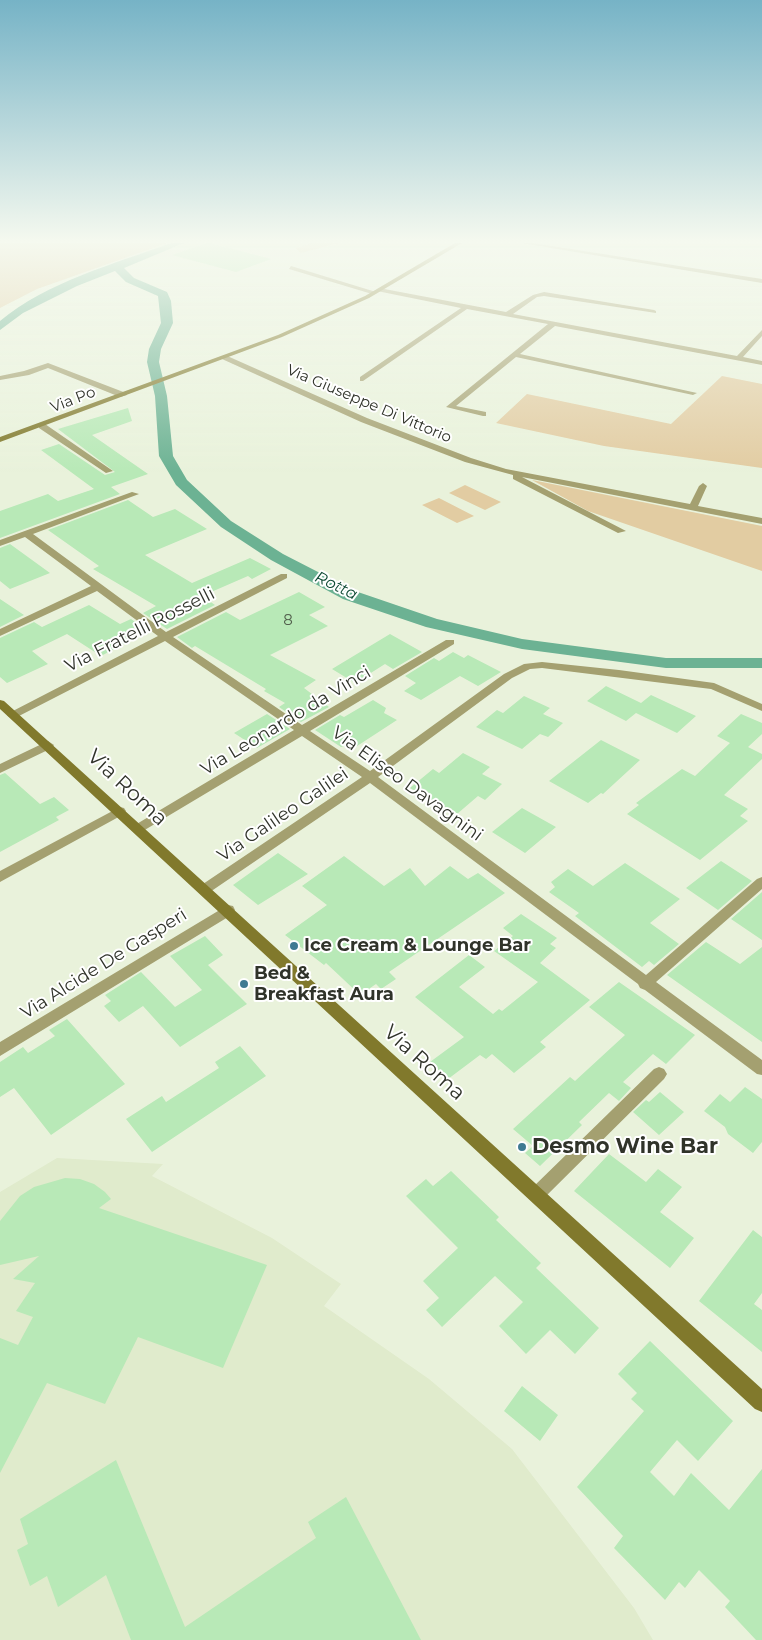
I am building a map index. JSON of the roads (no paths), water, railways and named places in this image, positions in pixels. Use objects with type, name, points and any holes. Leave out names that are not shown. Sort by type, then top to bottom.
[{"type":"street","name":"Via Po","points":[[0,440],[144,388],[280,336],[315,320]]},
{"type":"street","points":[[363,379],[448,320]]},
{"type":"street","points":[[536,320],[762,363]]},
{"type":"street","points":[[483,414],[450,407],[554,323]]},
{"type":"street","points":[[738,358],[762,332]]},
{"type":"street","points":[[514,355],[693,393]]},
{"type":"street","name":"Via Giuseppe Di Vittorio","points":[[225,357],[364,420],[468,460],[505,471],[762,521]]},
{"type":"street","points":[[0,378],[26,373],[48,365],[123,395]]},
{"type":"street","points":[[42,426],[109,472]]},
{"type":"street","name":"Via Giuseppe Di Vittorio","points":[[505,471],[621,531]]},
{"type":"street","points":[[693,508],[703,486]]},
{"type":"street","points":[[0,544],[135,494]]},
{"type":"street","name":"Via Eliseo Davagnini","points":[[27,534],[164,636],[370,778],[762,1070]]},
{"type":"street","name":"Via Fratelli Rosselli","points":[[6,713],[284,576]]},
{"type":"street","points":[[0,633],[98,587]]},
{"type":"street","name":"Via Leonardo da Vinci","points":[[139,828],[450,642]]},
{"type":"street","name":"Via Galileo Galilei","points":[[205,888],[370,778],[508,676],[528,666],[542,665],[619,673],[714,686],[762,708]]},
{"type":"street","name":"Via Roma","points":[[0,703],[6,713],[48,746],[205,888],[762,1402]]},
{"type":"street","points":[[0,769],[48,746]]},
{"type":"street","points":[[0,877],[120,811]]},
{"type":"street","points":[[645,984],[762,882]]},
{"type":"street","name":"Via Alcide De Gasperi","points":[[0,1050],[228,910]]},
{"type":"street","points":[[536,1194],[659,1074]]},
{"type":"waterway","points":[[0,327],[9,320]]},
{"type":"waterway","name":"Rotta","points":[[167,320],[155,349],[153,362],[161,396],[166,456],[181,482],[226,524],[277,557],[349,595],[432,623],[522,644],[666,663],[762,663]]},
{"type":"place","name":"Ice Cream & Lounge Bar","points":[[294,946]]},
{"type":"place","name":"Bed & Breakfast Aura","points":[[244,984]]},
{"type":"place","name":"Desmo Wine Bar","points":[[522,1147]]}]
